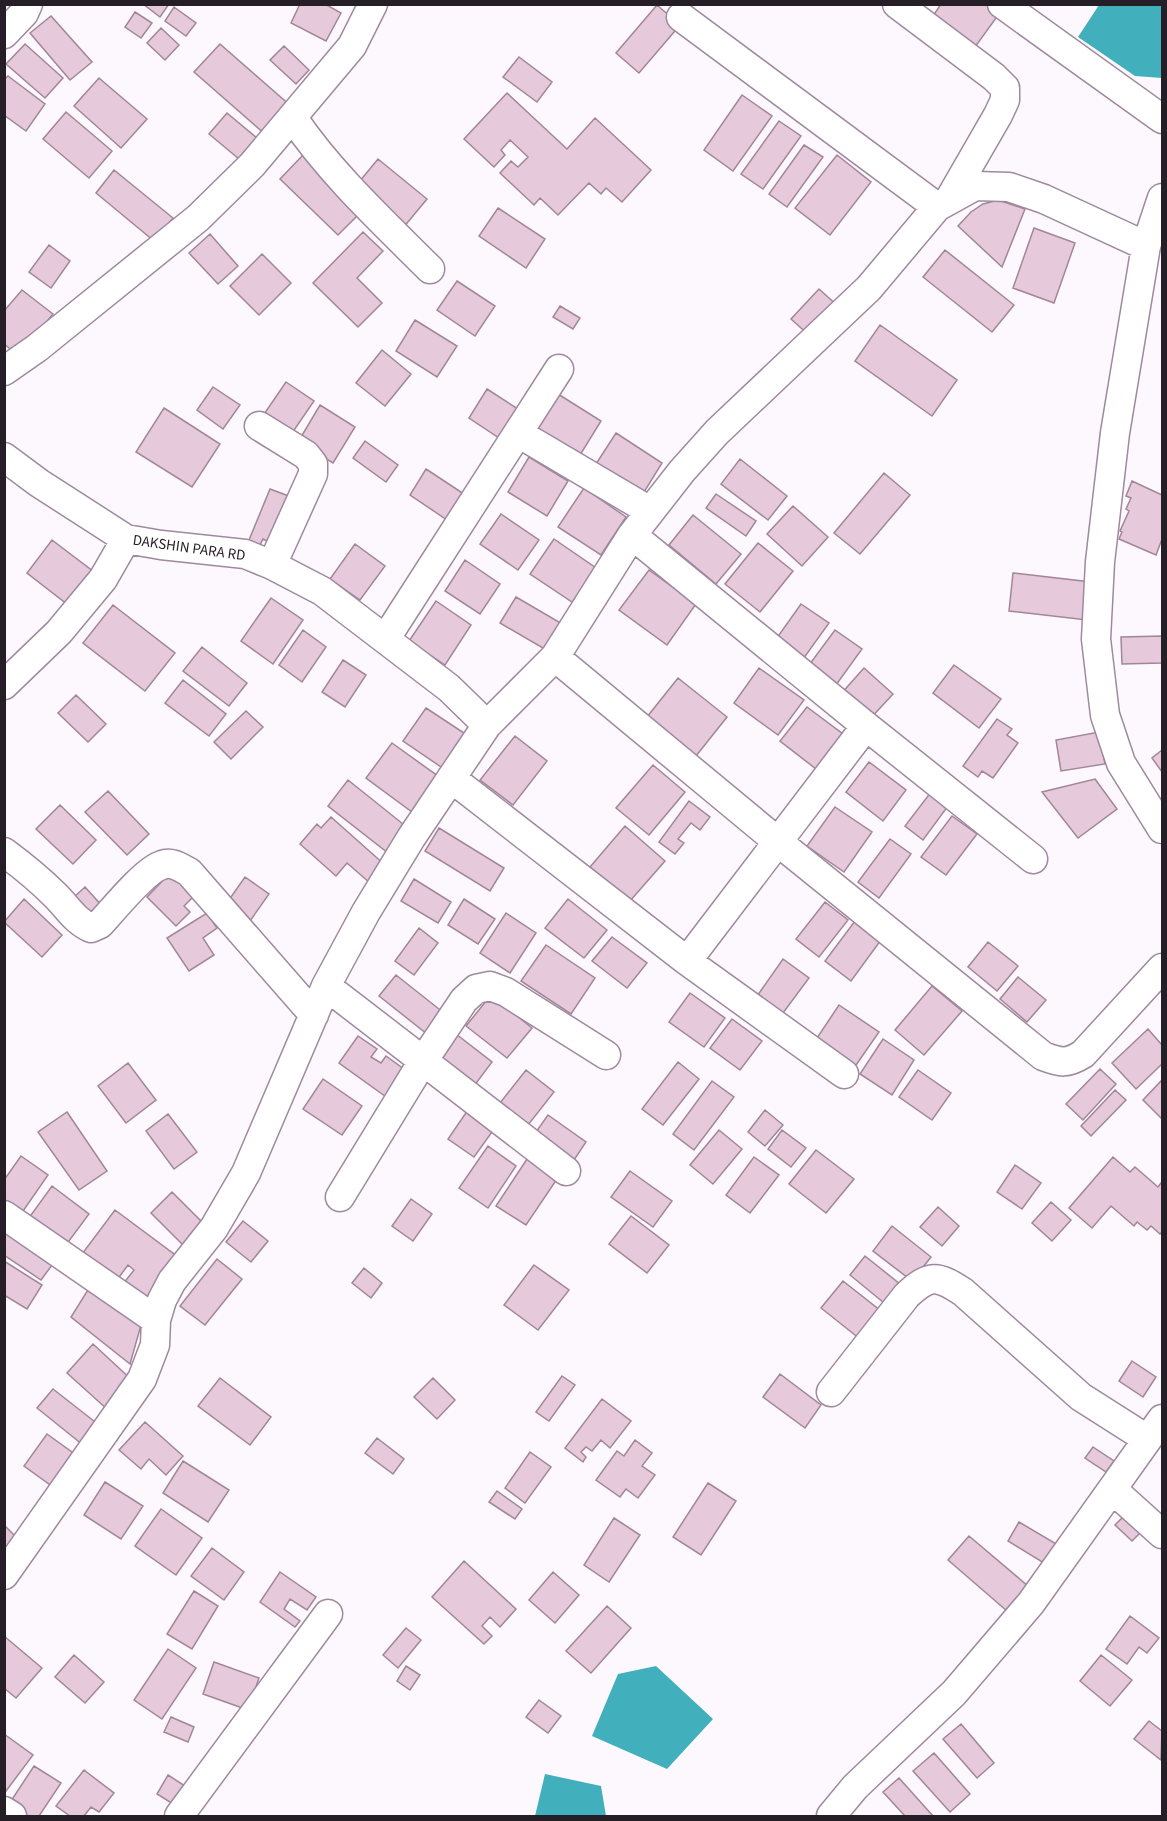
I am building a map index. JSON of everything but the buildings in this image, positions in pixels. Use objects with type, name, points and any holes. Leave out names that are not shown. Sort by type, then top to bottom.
[{"type":"street","points":[[4,34],[24,13],[28,4]]},
{"type":"street","points":[[4,371],[37,348],[198,218],[252,165],[352,46],[373,4]]},
{"type":"street","points":[[4,1575],[142,1379],[155,1345],[156,1320],[162,1300],[172,1281],[214,1228],[246,1173],[326,986],[377,894],[487,725],[555,657],[632,535],[682,471],[717,432],[869,288],[943,204],[998,114],[1005,100],[1005,88],[994,77],[897,4]]},
{"type":"street","points":[[1012,7],[1162,119]]},
{"type":"street","points":[[681,17],[943,204]]},
{"type":"street","points":[[293,118],[333,171],[430,269]]},
{"type":"street","points":[[943,204],[975,186],[1009,187],[1044,199],[1146,246]]},
{"type":"street","points":[[1162,198],[1146,246],[1115,433],[1100,562],[1096,639],[1105,715],[1121,763],[1162,829]]},
{"type":"street","points":[[386,638],[559,369]]},
{"type":"street","points":[[259,426],[306,455],[313,464],[313,474],[272,565]]},
{"type":"street","points":[[518,433],[650,511]]},
{"type":"street","name":"DAKSHIN PARA RD","points":[[4,456],[39,483],[126,539],[245,554],[322,591],[449,688],[487,725]]},
{"type":"street","points":[[632,535],[1033,859]]},
{"type":"street","points":[[4,685],[59,632],[103,579],[126,539]]},
{"type":"street","points":[[555,657],[777,841],[1043,1056],[1058,1062],[1071,1062],[1083,1054],[1162,968]]},
{"type":"street","points":[[687,961],[866,726]]},
{"type":"street","points":[[451,778],[687,961],[844,1074]]},
{"type":"street","points":[[4,852],[58,897],[80,923],[91,928],[100,924],[147,875],[163,864],[176,865],[189,872],[314,1015]]},
{"type":"street","points":[[326,986],[566,1171]]},
{"type":"street","points":[[340,1197],[423,1061],[464,999],[476,988],[490,986],[506,992],[606,1055]]},
{"type":"street","points":[[4,1215],[156,1320]]},
{"type":"street","points":[[831,1392],[907,1295],[930,1278],[944,1280],[963,1292],[1081,1397],[1155,1429],[1032,1603],[954,1693],[855,1787],[831,1816]]},
{"type":"street","points":[[1112,1489],[1162,1534]]},
{"type":"street","points":[[179,1816],[328,1614]]},
{"type":"street","points":[[4,1811],[12,1816]]},
{"type":"water","points":[[1099,5],[1162,5],[1162,78],[1135,76],[1078,37]]},
{"type":"water","points":[[656,1666],[713,1719],[667,1769],[592,1736],[618,1674]]},
{"type":"water","points":[[545,1774],[601,1786],[606,1816],[535,1816]]}]
